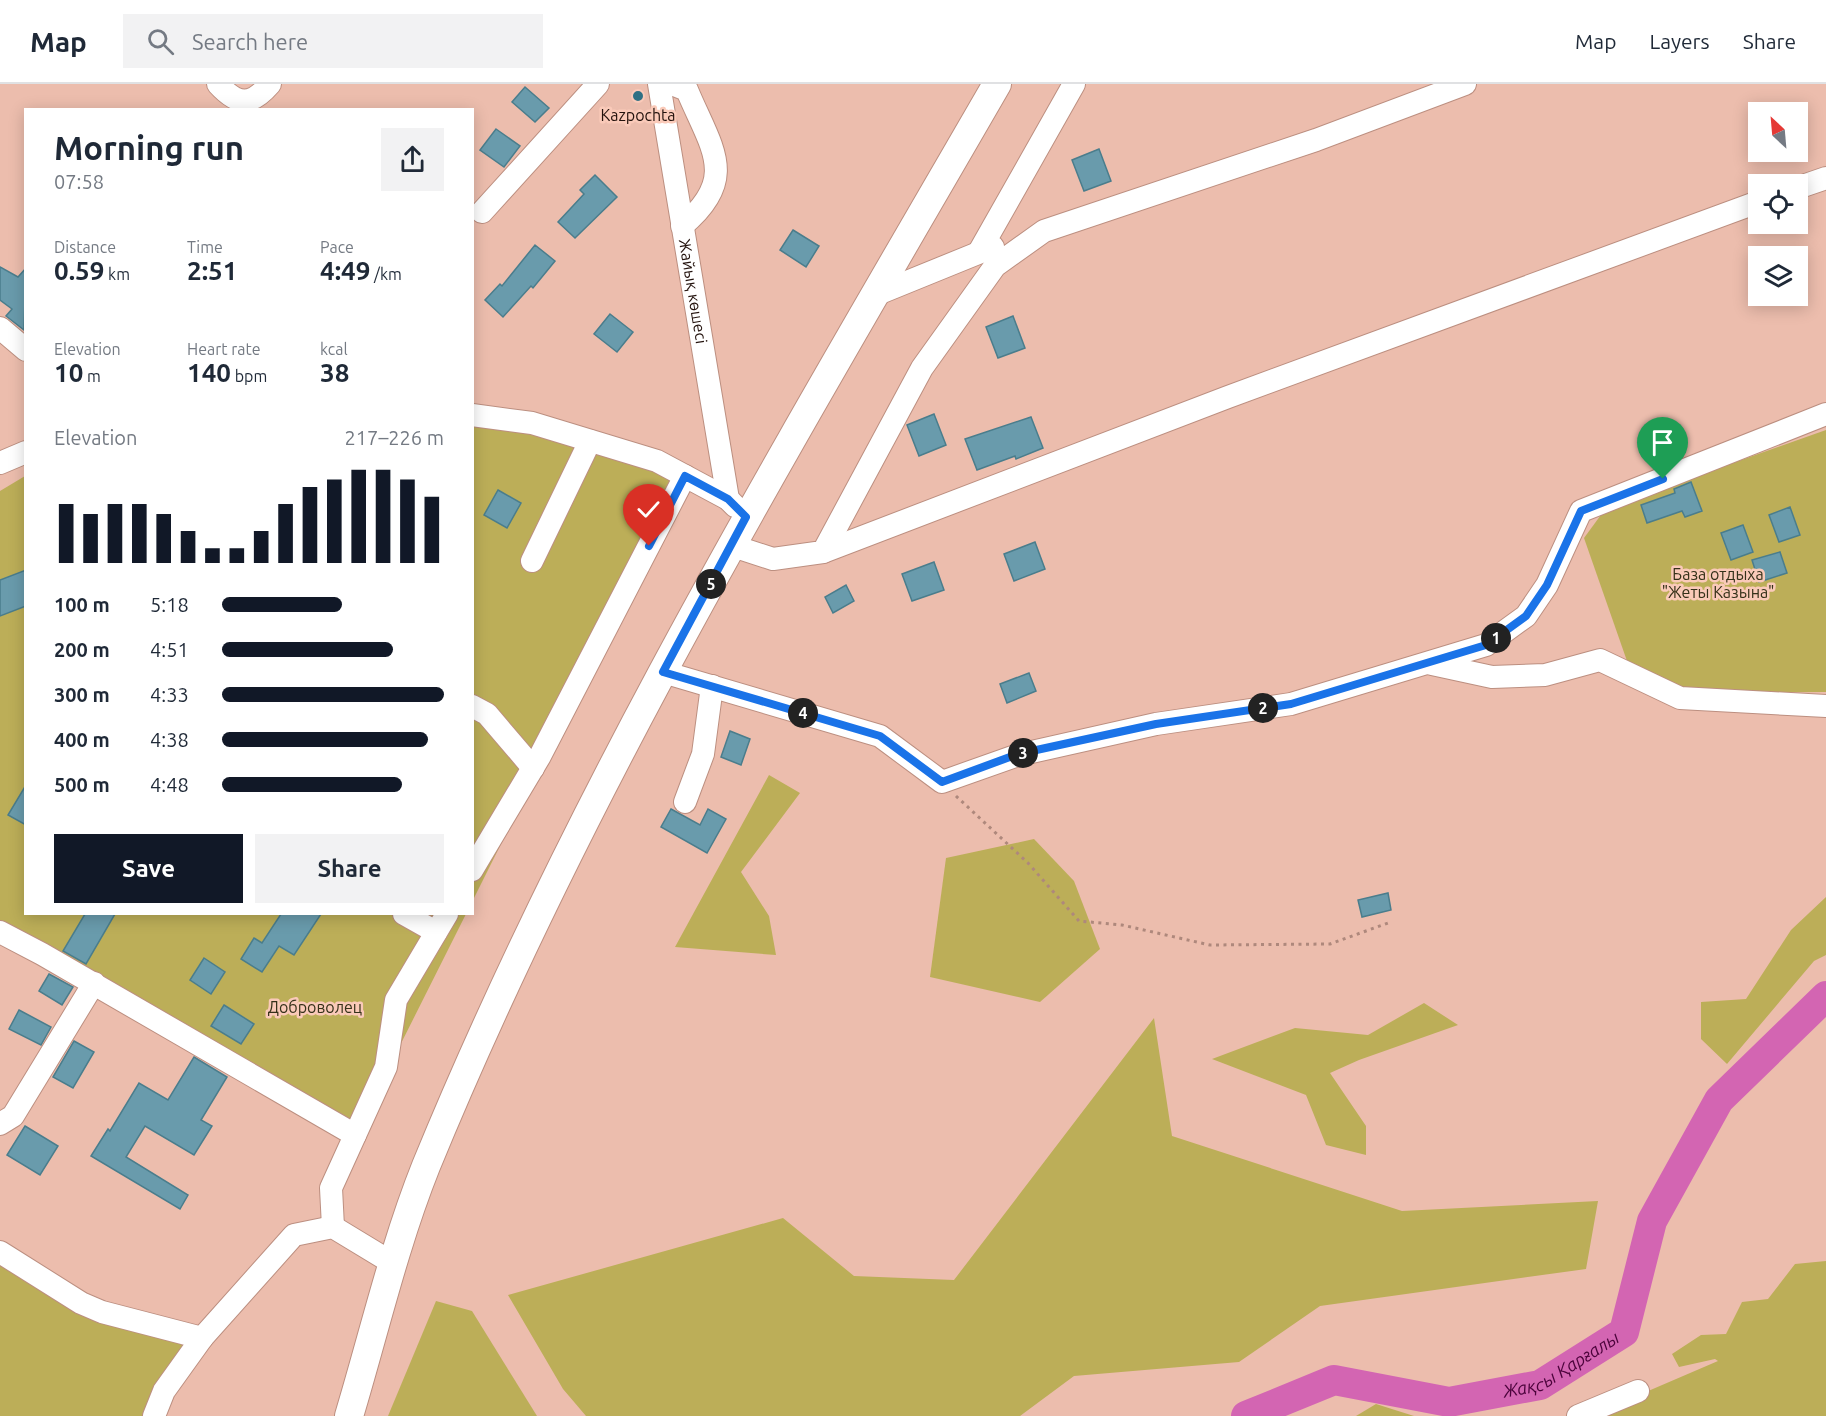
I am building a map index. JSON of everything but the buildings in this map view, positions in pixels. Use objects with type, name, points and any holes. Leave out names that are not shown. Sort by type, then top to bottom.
[{"type":"main road","points":[[350,1416],[394,1264],[425,1170],[522,946],[611,769],[730,545],[737,508],[875,295],[997,84]]},
{"type":"street","points":[[218,84],[242,105],[258,98],[270,84]]},
{"type":"street","points":[[482,213],[598,84]]},
{"type":"street","name":"Жайық көшесі","points":[[658,84],[682,226],[737,508]]},
{"type":"street","points":[[672,84],[687,90],[718,164],[714,188],[700,212],[682,226]]},
{"type":"street","points":[[979,252],[1074,84]]},
{"type":"street","points":[[875,295],[979,252],[1316,140],[1465,84]]},
{"type":"street","points":[[1808,184],[1826,178]]},
{"type":"street","points":[[730,545],[773,559],[823,552],[1239,393],[1748,206]]},
{"type":"street","points":[[823,552],[922,369],[995,266],[1044,231]]},
{"type":"street","points":[[0,328],[24,348]]},
{"type":"street","points":[[663,672],[880,736],[942,782],[1018,754],[1156,724],[1291,704],[1431,664],[1486,645],[1526,616],[1547,585],[1581,511],[1826,414]]},
{"type":"street","points":[[474,415],[532,423],[657,461],[737,508]]},
{"type":"street","points":[[532,561],[590,441]]},
{"type":"street","points":[[0,463],[24,453]]},
{"type":"street","points":[[474,867],[533,768],[685,476]]},
{"type":"street","points":[[1431,664],[1492,677],[1545,675],[1600,660],[1680,698],[1826,706]]},
{"type":"street","points":[[685,802],[703,754],[712,686]]},
{"type":"street","points":[[474,707],[487,714],[533,768]]},
{"type":"street","points":[[333,1227],[330,1188],[386,1067],[396,1000],[441,923],[408,915]]},
{"type":"street","points":[[0,932],[94,983],[355,1134]]},
{"type":"street","points":[[0,1124],[14,1116],[94,983]]},
{"type":"street","points":[[154,1416],[164,1391],[202,1338],[294,1235],[333,1227],[394,1264]]},
{"type":"street","points":[[0,1252],[81,1303],[102,1312],[202,1338]]},
{"type":"street","points":[[1578,1416],[1638,1391]]},
{"type":"path","points":[[942,782],[1028,863],[1079,921],[1122,924],[1210,945],[1330,944],[1388,923]]},
{"type":"green space","points":[[474,418],[685,476],[474,898]]},
{"type":"green space","name":"База отдыха \"Жеты Казына\"","points":[[1826,430],[1826,692],[1695,693],[1627,661],[1584,538],[1606,508]]},
{"type":"green space","name":"Доброволец","points":[[24,477],[24,915],[465,915],[355,1135],[0,942],[0,491]]},
{"type":"green space","points":[[769,775],[800,793],[741,872],[769,916],[776,955],[675,947]]},
{"type":"green space","points":[[1034,839],[1074,881],[1100,949],[1040,1002],[930,977],[946,858]]},
{"type":"green space","points":[[1826,897],[1826,955],[1814,961],[1727,1064],[1701,1039],[1701,1002],[1746,999],[1791,930]]},
{"type":"green space","points":[[1424,1003],[1458,1025],[1359,1060],[1330,1073],[1366,1126],[1366,1155],[1326,1145],[1306,1095],[1212,1059],[1295,1028],[1368,1035]]},
{"type":"green space","points":[[1154,1018],[1172,1136],[1402,1211],[1598,1201],[1586,1269],[1320,1306],[1239,1362],[1074,1376],[1020,1416],[586,1416],[563,1389],[508,1295],[783,1218],[854,1276],[954,1280]]},
{"type":"green space","points":[[0,1256],[106,1322],[202,1338],[154,1416],[0,1416]]},
{"type":"green space","points":[[1826,1261],[1826,1416],[1590,1416],[1718,1361],[1715,1359],[1679,1367],[1672,1354],[1701,1335],[1726,1334],[1742,1302],[1768,1299],[1795,1264]]},
{"type":"green space","points":[[436,1301],[472,1311],[537,1416],[388,1416]]},
{"type":"green space","points":[[1376,1404],[1414,1416],[1356,1416]]},
{"type":"waterway","name":"Жақсы Қарғалы","points":[[1246,1416],[1334,1380],[1449,1402],[1540,1385],[1624,1332],[1652,1221],[1719,1100],[1826,996]]},
{"type":"place","name":"Kazpochta","points":[[638,96]]},
{"type":"route","points":[[649,546],[685,476],[728,499],[746,517],[663,672],[880,736],[942,782],[1018,754],[1156,724],[1291,704],[1431,664],[1486,645],[1526,616],[1547,585],[1581,511],[1663,479]]}]
